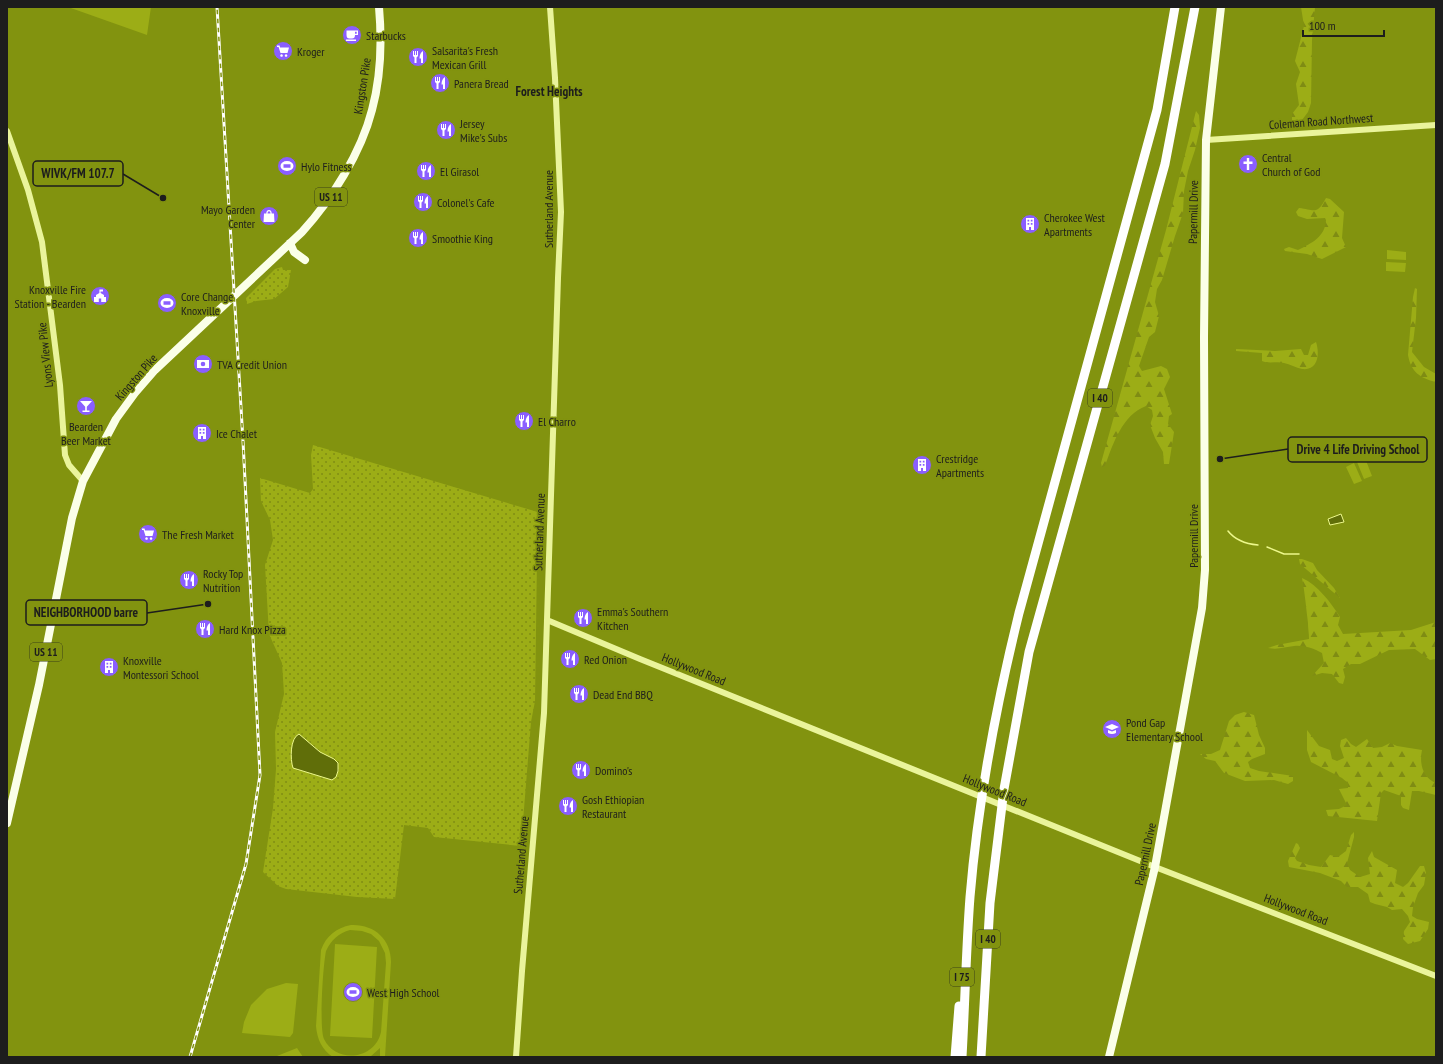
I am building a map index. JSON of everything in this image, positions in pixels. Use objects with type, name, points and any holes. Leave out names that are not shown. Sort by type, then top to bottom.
[{"type":"highway","name":"I 40","points":[[962,1057],[970,897],[984,782],[1004,674],[1019,613],[1157,110],[1175,7]]},
{"type":"highway","name":"I 40","points":[[981,1057],[990,903],[1004,789],[1029,652],[1165,164],[1194,7]]},
{"type":"highway","name":"I 75","points":[[955,1057],[970,897]]},
{"type":"main road","name":"Kingston Pike","points":[[7,823],[39,685],[72,518],[83,481],[110,428],[155,370],[316,217],[334,191],[353,158],[373,108],[379,71],[381,27],[380,7]]},
{"type":"main road","name":"Papermill Drive","points":[[1109,1057],[1155,867],[1201,611],[1205,570],[1204,337],[1206,140],[1221,7]]},
{"type":"main road","points":[[290,243],[294,252],[305,260]]},
{"type":"street","name":"Sutherland Avenue","points":[[516,1057],[543,723],[561,212],[556,78],[550,7]]},
{"type":"street","name":"Coleman Road Northwest","points":[[1206,140],[1436,125]]},
{"type":"street","name":"Lyons View Pike","points":[[7,131],[28,190],[42,242],[60,385],[65,455],[69,465],[83,481]]},
{"type":"street","name":"Hollywood Road","points":[[547,620],[1155,867],[1436,976]]},
{"type":"green space","points":[[68,7],[151,7],[147,35]]},
{"type":"green space","points":[[1301,7],[1315,7],[1312,40],[1311,103],[1308,112],[1299,124],[1297,124],[1292,120],[1292,114],[1299,105],[1296,84],[1300,72],[1295,61],[1304,26]]},
{"type":"green space","points":[[1196,111],[1199,115],[1200,128],[1184,191],[1183,213],[1162,280],[1157,289],[1155,302],[1159,316],[1155,332],[1149,337],[1139,366],[1142,371],[1161,366],[1167,369],[1170,377],[1164,389],[1172,414],[1169,416],[1168,424],[1174,432],[1169,464],[1164,464],[1163,452],[1150,425],[1153,416],[1152,410],[1146,406],[1138,410],[1125,423],[1115,440],[1105,466],[1102,467],[1101,463],[1166,230]]},
{"type":"green space","points":[[1326,198],[1330,199],[1344,212],[1342,238],[1346,247],[1322,259],[1307,254],[1285,251],[1284,249],[1289,247],[1298,250],[1317,239],[1325,226],[1325,218],[1307,219],[1298,216],[1296,212],[1299,208],[1312,210],[1318,209]]},
{"type":"green space","points":[[1387,250],[1406,252],[1406,260],[1387,259]]},
{"type":"green space","points":[[1386,262],[1406,263],[1405,272],[1386,271]]},
{"type":"green space","points":[[282,267],[283,270],[291,270],[288,287],[274,299],[256,301],[247,304],[246,298],[275,269]]},
{"type":"green space","points":[[1415,288],[1417,289],[1416,318],[1412,352],[1424,367],[1436,374],[1436,382],[1417,373],[1409,361],[1408,355]]},
{"type":"green space","points":[[1316,342],[1318,356],[1315,364],[1307,369],[1302,369],[1281,362],[1262,361],[1262,353],[1236,351],[1236,349],[1275,351],[1301,349],[1304,355],[1308,355],[1311,345]]},
{"type":"green space","points":[[313,445],[541,513],[537,559],[535,701],[531,722],[521,846],[434,837],[428,828],[404,825],[395,899],[357,897],[286,889],[278,886],[263,872],[273,808],[276,769],[275,732],[284,694],[282,663],[269,634],[265,565],[273,540],[270,520],[261,501],[260,478],[310,493],[313,489],[311,455]]},
{"type":"green space","points":[[1365,458],[1372,476],[1364,479],[1357,462]]},
{"type":"green space","points":[[1354,463],[1362,481],[1354,484],[1346,467]]},
{"type":"green space","points":[[1299,559],[1313,563],[1317,570],[1334,588],[1340,598],[1300,564]]},
{"type":"green space","points":[[1302,578],[1319,590],[1333,606],[1340,617],[1338,625],[1343,634],[1411,630],[1436,622],[1436,659],[1430,660],[1415,649],[1389,650],[1360,664],[1351,664],[1343,669],[1345,677],[1343,684],[1339,683],[1332,674],[1322,673],[1312,676],[1324,663],[1322,653],[1305,646],[1294,646],[1278,649],[1268,648],[1309,639]]},
{"type":"green space","points":[[1244,712],[1254,715],[1259,735],[1265,748],[1265,754],[1248,762],[1250,768],[1259,771],[1293,776],[1293,781],[1288,784],[1274,780],[1245,781],[1224,773],[1215,761],[1206,759],[1200,754],[1211,754],[1220,750],[1229,721],[1235,715]]},
{"type":"green space","points":[[1307,730],[1319,746],[1330,750],[1332,759],[1337,761],[1344,758],[1340,746],[1341,740],[1346,738],[1356,747],[1367,739],[1373,748],[1382,747],[1390,743],[1397,746],[1422,750],[1421,760],[1423,770],[1428,778],[1436,783],[1436,795],[1412,791],[1409,810],[1403,808],[1401,805],[1401,796],[1384,790],[1381,793],[1377,821],[1328,816],[1326,810],[1339,809],[1347,805],[1339,789],[1348,788],[1348,783],[1342,778],[1311,762],[1307,750]]},
{"type":"green space","points":[[1354,832],[1347,863],[1350,870],[1360,877],[1370,874],[1368,858],[1372,851],[1374,857],[1397,870],[1395,883],[1403,887],[1408,883],[1420,866],[1424,866],[1426,873],[1424,885],[1418,893],[1413,907],[1412,916],[1429,922],[1428,929],[1420,941],[1408,944],[1403,939],[1404,931],[1410,922],[1408,916],[1402,909],[1392,910],[1370,902],[1368,894],[1358,887],[1347,887],[1341,881],[1320,873],[1289,867],[1288,861],[1296,843],[1300,848],[1295,858],[1297,861],[1321,867],[1330,855],[1338,857],[1346,851],[1351,835]]},
{"type":"green space","points":[[351,925],[359,925],[374,930],[380,934],[388,946],[391,962],[385,1057],[380,1057],[380,1048],[370,1057],[333,1057],[323,1048],[318,1035],[316,1026],[321,950],[332,933]],"holes":[[[350,930],[362,931],[371,934],[379,941],[385,953],[386,963],[381,1032],[377,1041],[371,1048],[363,1053],[346,1055],[337,1052],[330,1047],[324,1039],[322,1023],[322,996],[325,958],[328,947],[339,935]]]},
{"type":"green space","name":"West High School","points":[[335,944],[377,947],[372,1038],[330,1036]]},
{"type":"green space","points":[[286,983],[298,984],[293,1033],[290,1037],[242,1033],[244,1022],[251,1005],[267,989]]},
{"type":"green space","points":[[297,1048],[303,1057],[277,1057],[277,1056]]},
{"type":"shaded area","points":[[1341,514],[1344,522],[1330,525],[1328,519]]},
{"type":"shaded area","points":[[299,734],[320,752],[334,759],[338,763],[336,777],[332,780],[293,768],[291,759],[292,744],[296,736]]},
{"type":"waterway","points":[[1228,531],[1234,537],[1242,541],[1258,545]]},
{"type":"waterway","points":[[1267,547],[1284,554],[1299,554]]},
{"type":"railway","points":[[190,1057],[246,864],[260,775],[243,441],[217,7]]},
{"type":"place","name":"Starbucks","points":[[352,35]]},
{"type":"place","name":"Kroger","points":[[283,51]]},
{"type":"place","name":"Salsarita's Fresh Mexican Grill","points":[[418,57]]},
{"type":"place","name":"Panera Bread","points":[[440,83]]},
{"type":"place","name":"Jersey Mike's Subs","points":[[446,130]]},
{"type":"place","name":"Central Church of God","points":[[1248,164]]},
{"type":"place","name":"Hylo Fitness","points":[[287,166]]},
{"type":"place","name":"El Girasol","points":[[426,171]]},
{"type":"place","name":"WIVK/FM 107.7","points":[[163,198]]},
{"type":"place","name":"Colonel's Cafe","points":[[423,202]]},
{"type":"place","name":"Mayo Garden Center","points":[[269,216]]},
{"type":"place","name":"Cherokee West Apartments","points":[[1030,224]]},
{"type":"place","name":"Smoothie King","points":[[418,238]]},
{"type":"place","name":"Knoxville Fire Station - Bearden","points":[[100,296]]},
{"type":"place","name":"Core Change Knoxville","points":[[167,303]]},
{"type":"place","name":"TVA Credit Union","points":[[203,364]]},
{"type":"place","name":"Bearden Beer Market","points":[[86,406]]},
{"type":"place","name":"El Charro","points":[[524,421]]},
{"type":"place","name":"Ice Chalet","points":[[202,433]]},
{"type":"place","name":"Drive 4 Life Driving School","points":[[1220,459]]},
{"type":"place","name":"Crestridge Apartments","points":[[922,465]]},
{"type":"place","name":"The Fresh Market","points":[[148,534]]},
{"type":"place","name":"Rocky Top Nutrition","points":[[189,580]]},
{"type":"place","name":"NEIGHBORHOOD barre","points":[[208,604]]},
{"type":"place","name":"Emma's Southern Kitchen","points":[[583,618]]},
{"type":"place","name":"Hard Knox Pizza","points":[[205,629]]},
{"type":"place","name":"Red Onion","points":[[570,659]]},
{"type":"place","name":"Knoxville Montessori School","points":[[109,667]]},
{"type":"place","name":"Dead End BBQ","points":[[579,694]]},
{"type":"place","name":"Pond Gap Elementary School","points":[[1112,729]]},
{"type":"place","name":"Domino's","points":[[581,770]]},
{"type":"place","name":"Gosh Ethiopian Restaurant","points":[[568,806]]},
{"type":"place","name":"West High School","points":[[353,992]]},
{"type":"district","name":"Forest Heights","points":[[549,91]]}]
